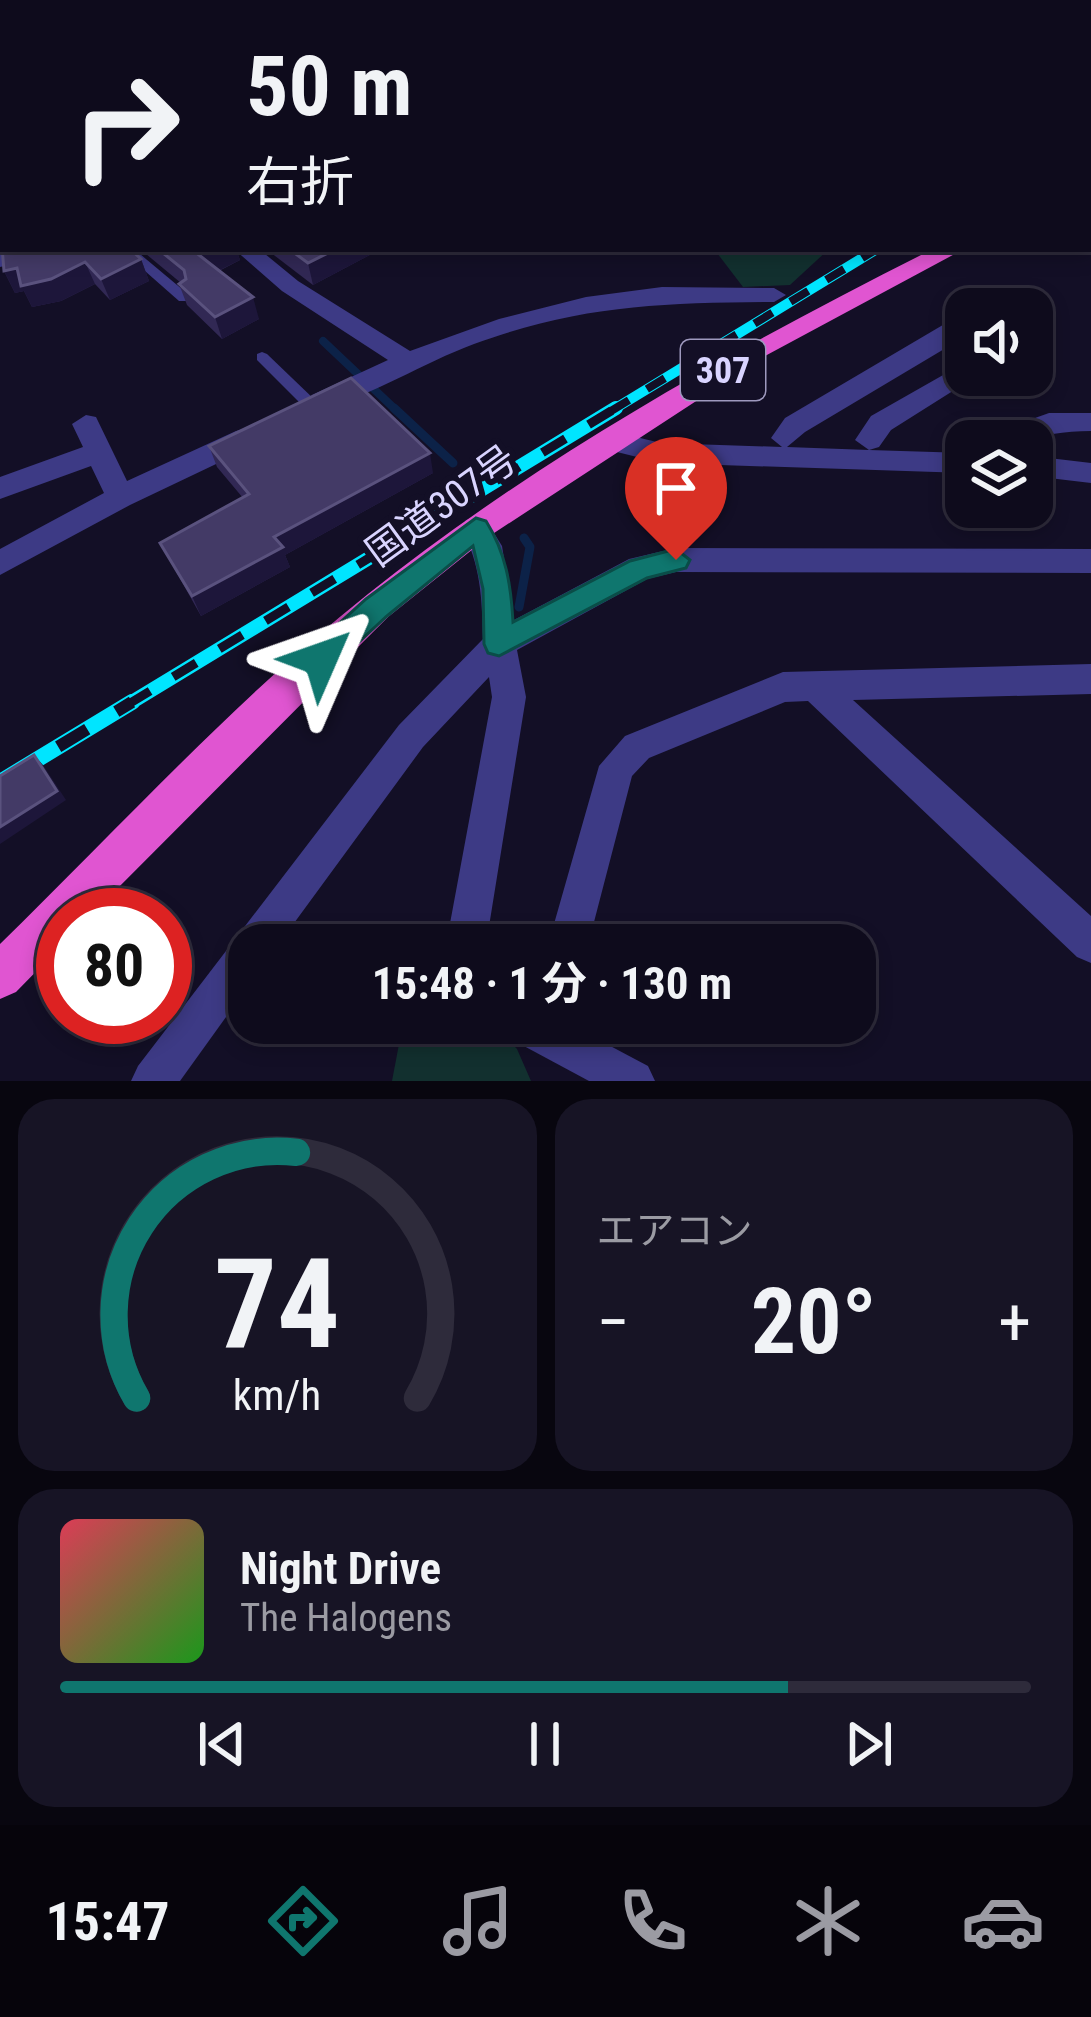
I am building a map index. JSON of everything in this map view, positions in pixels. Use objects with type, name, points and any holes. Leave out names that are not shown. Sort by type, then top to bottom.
[{"type":"highway","name":"国道307号","points":[[0,976],[265,711],[376,607],[476,528],[755,350],[946,252]]},
{"type":"street","points":[[0,260],[34,252]]},
{"type":"street","points":[[249,252],[290,286],[405,359]]},
{"type":"street","points":[[0,563],[120,497],[405,359],[486,330],[628,297],[773,295]]},
{"type":"street","points":[[785,438],[814,414],[945,334]]},
{"type":"street","points":[[869,440],[881,423],[945,384]]},
{"type":"street","points":[[1053,422],[1091,422]]},
{"type":"street","points":[[86,424],[120,497]]},
{"type":"street","points":[[611,441],[659,432],[945,443]]},
{"type":"street","points":[[611,441],[661,453],[945,462]]},
{"type":"street","points":[[0,488],[99,452]]},
{"type":"street","points":[[1053,468],[1091,473]]},
{"type":"street","points":[[470,924],[509,697],[499,644],[497,589],[487,546],[476,528]]},
{"type":"street","points":[[269,924],[411,736],[499,644],[640,568],[676,560],[1091,561]]},
{"type":"street","points":[[574,924],[617,766],[637,747],[783,687],[1091,680]]},
{"type":"street","points":[[818,688],[1091,943]]},
{"type":"street","points":[[153,1081],[228,979]]},
{"type":"street","points":[[568,1044],[633,1081]]},
{"type":"lane","points":[[130,252],[184,298]]},
{"type":"lane","points":[[262,357],[291,416]]},
{"type":"green space","points":[[716,252],[826,252],[790,285],[743,287]]},
{"type":"green space","points":[[399,1044],[512,1044],[531,1081],[392,1081]]},
{"type":"building","points":[[2,252],[133,252],[141,259],[101,279],[85,262],[51,279],[21,286],[17,268],[4,271]]},
{"type":"building","points":[[162,252],[206,252],[199,255],[253,297],[215,317],[179,284],[186,279],[184,270]]},
{"type":"building","points":[[293,252],[330,252],[308,263]]},
{"type":"building","points":[[351,378],[430,453],[274,537],[283,547],[192,596],[160,543],[249,494],[209,446]]},
{"type":"building","points":[[34,755],[57,791],[0,827],[0,776]]},
{"type":"waterway","points":[[323,341],[397,411]]},
{"type":"waterway","points":[[394,408],[453,463]]},
{"type":"waterway","points":[[519,607],[530,547],[524,538]]},
{"type":"railway","points":[[611,411],[872,252]]},
{"type":"railway","points":[[127,705],[616,408]]},
{"type":"railway","points":[[0,782],[132,702]]},
{"type":"route","points":[[321,659],[376,607],[476,528],[487,546],[497,589],[499,644],[640,568],[676,560]]}]
